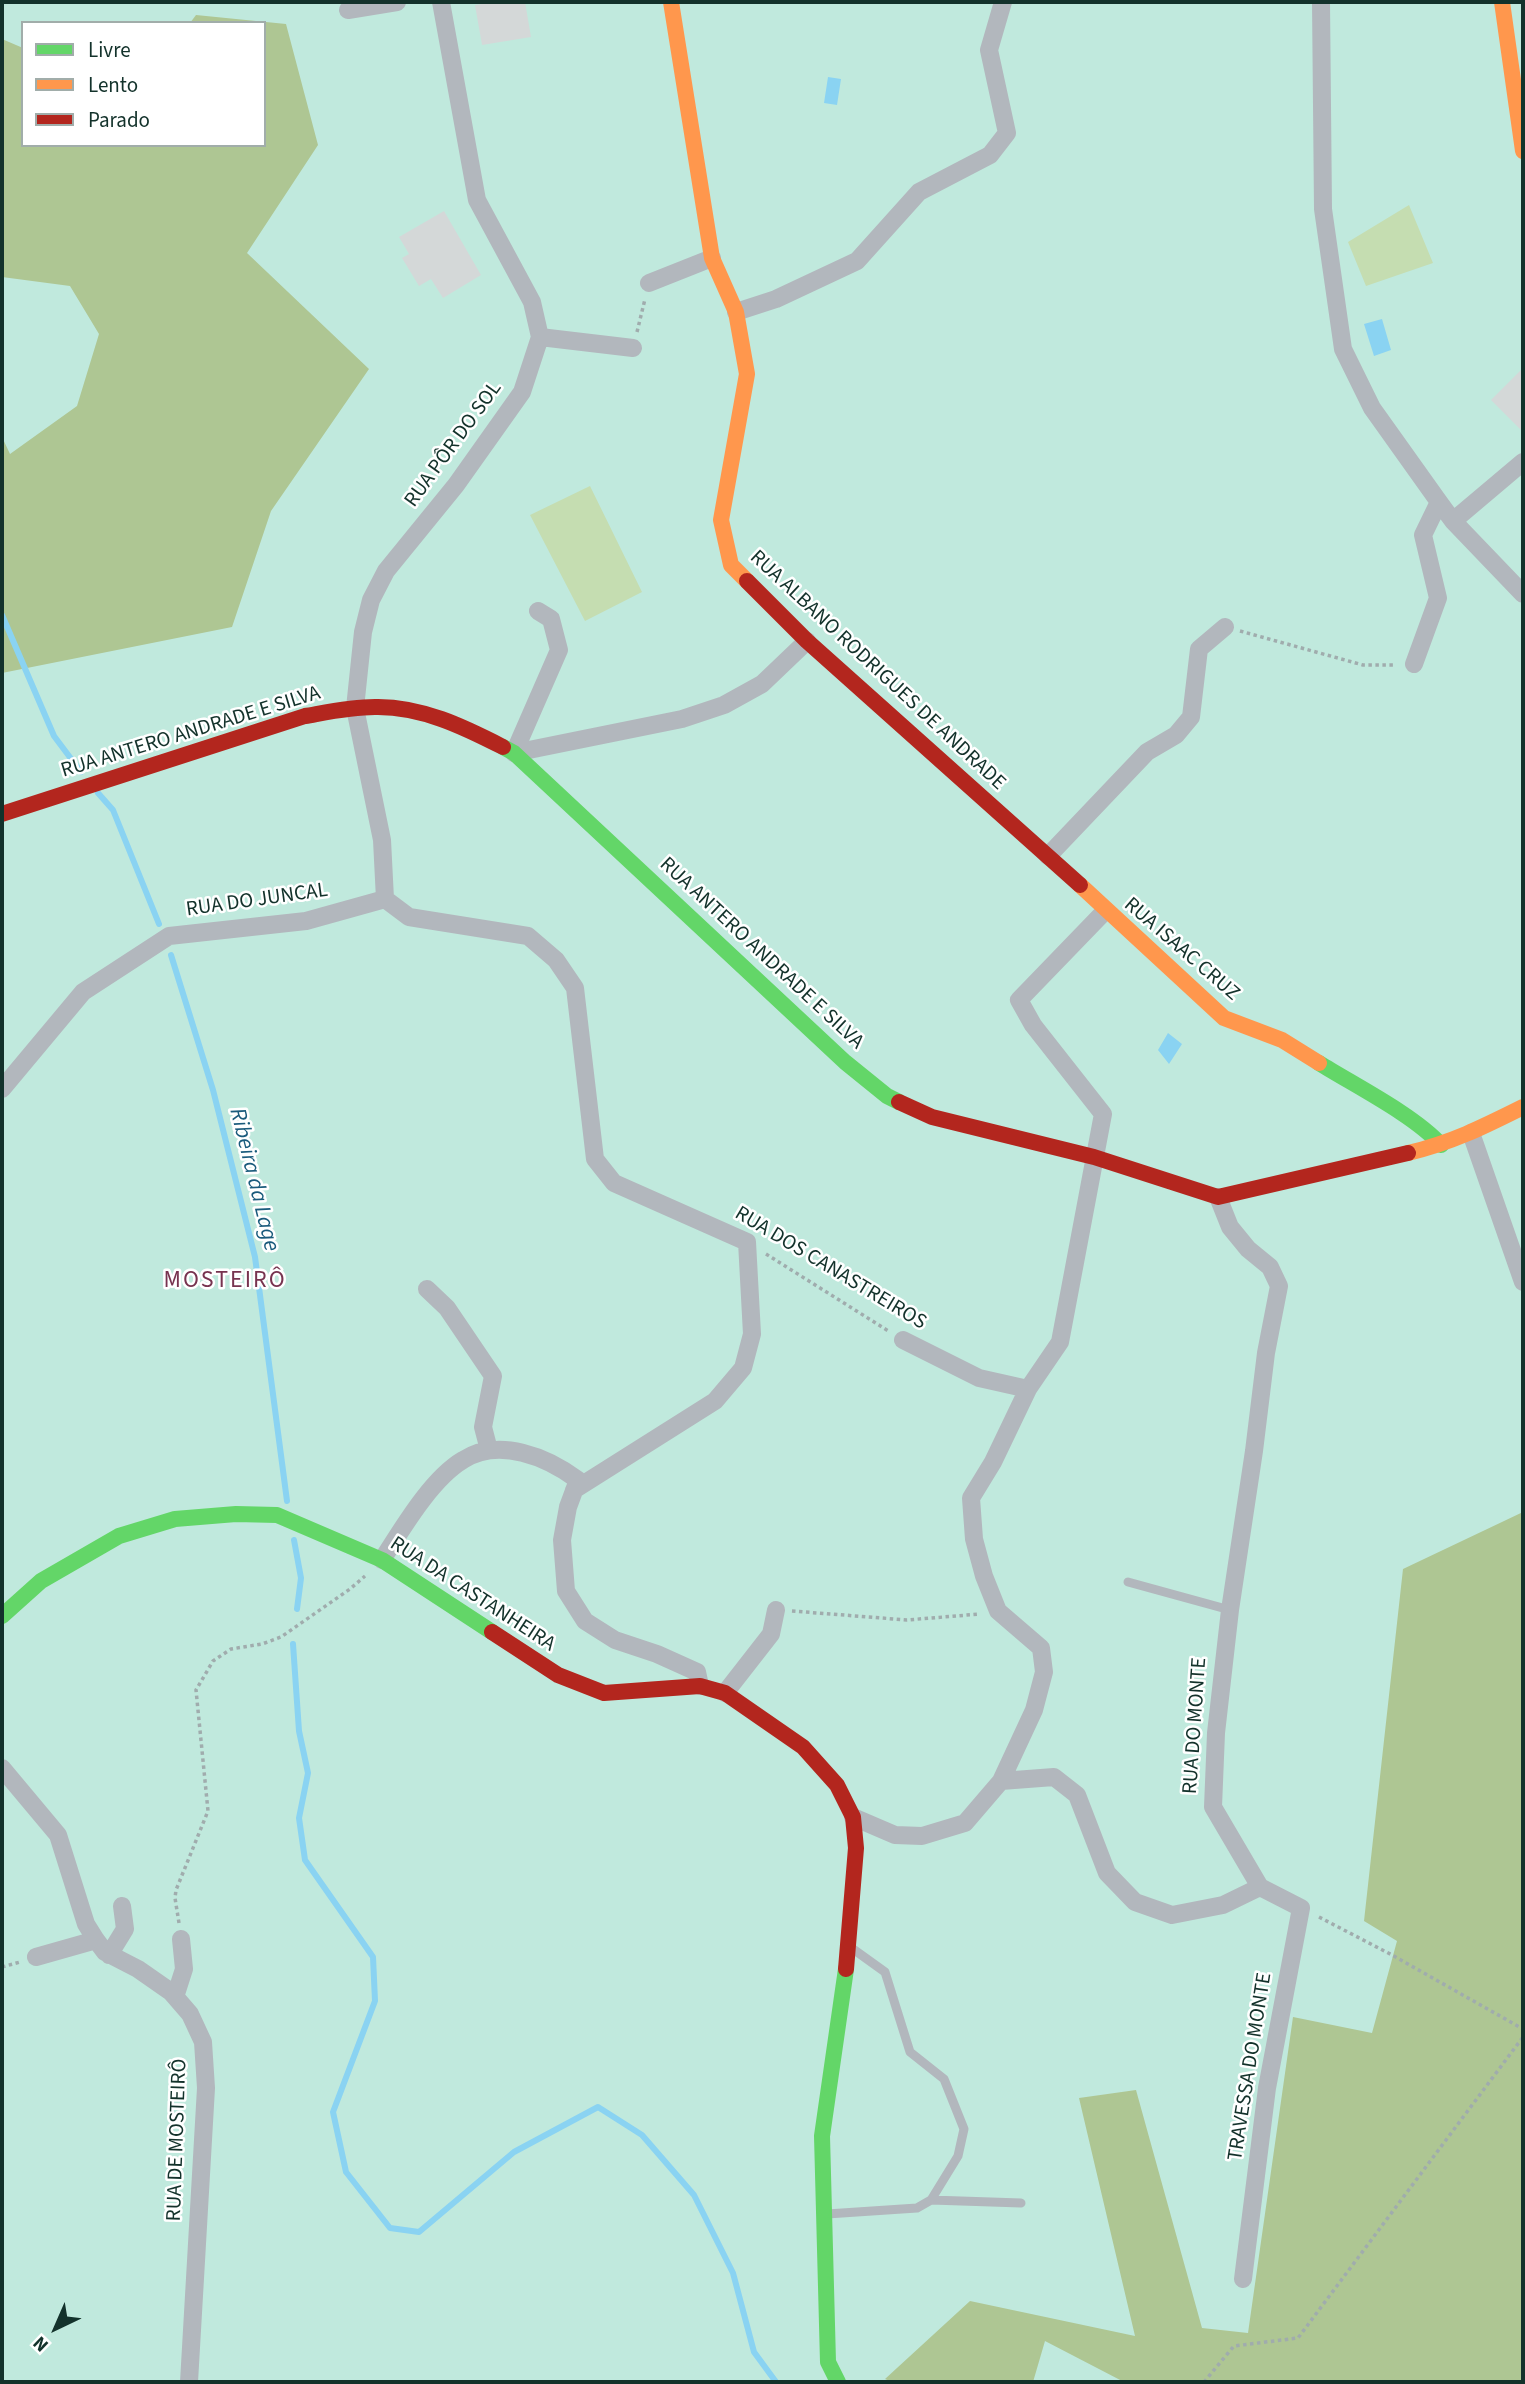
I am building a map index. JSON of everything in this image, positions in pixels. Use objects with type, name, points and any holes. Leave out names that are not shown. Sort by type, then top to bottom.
[{"type":"street","points":[[348,10],[397,2]]},
{"type":"street","points":[[441,2],[477,200],[532,302],[540,337],[633,348]]},
{"type":"street","name":"RUA ALBANO RODRIGUES DE ANDRADE","points":[[671,2],[712,258],[736,312],[747,374],[721,520],[731,565],[807,641],[1048,856]]},
{"type":"street","points":[[736,312],[776,299],[857,261],[919,192],[990,155],[1007,133],[989,50],[1003,2]]},
{"type":"street","points":[[1321,2],[1323,209],[1343,349],[1372,408],[1439,502],[1453,521],[1523,594]]},
{"type":"street","points":[[1502,2],[1523,151]]},
{"type":"street","points":[[649,283],[712,258]]},
{"type":"street","name":"RUA PÔR DO SOL","points":[[355,708],[363,632],[371,600],[386,571],[456,485],[522,392],[540,337]]},
{"type":"street","points":[[1453,521],[1523,462]]},
{"type":"street","points":[[1414,664],[1438,598],[1423,535],[1439,502]]},
{"type":"street","points":[[514,753],[559,650],[551,619],[538,611]]},
{"type":"street","points":[[1048,856],[1147,752],[1176,735],[1191,716],[1199,649],[1225,627]]},
{"type":"street","points":[[514,753],[682,719],[724,705],[762,684],[807,641]]},
{"type":"street","name":"RUA ANTERO ANDRADE E SILVA","points":[[2,814],[305,716],[355,708],[387,707],[426,715],[471,730],[514,753],[835,1052],[887,1096],[932,1117],[1094,1157],[1218,1197]]},
{"type":"street","points":[[355,708],[382,840],[385,899]]},
{"type":"street","name":"RUA ISAAC CRUZ","points":[[1048,856],[1224,1018],[1282,1041],[1403,1115],[1433,1136],[1441,1145]]},
{"type":"street","name":"RUA DO JUNCAL","points":[[2,1089],[83,992],[169,936],[306,921],[385,899]]},
{"type":"street","name":"RUA DOS CANASTREIROS","points":[[385,899],[410,917],[528,936],[555,960],[575,988],[596,1159],[614,1183],[747,1242]]},
{"type":"street","points":[[838,2382],[828,2362],[822,2136],[849,1945],[856,1847],[853,1817],[895,1835],[922,1836],[965,1823],[1001,1781],[1034,1710],[1044,1672],[1041,1648],[999,1611],[984,1576],[974,1539],[971,1498],[993,1462],[1028,1389],[1060,1342],[1103,1114],[1032,1025],[1020,1000],[1105,911]]},
{"type":"street","points":[[1218,1197],[1441,1145],[1523,1107]]},
{"type":"street","points":[[1471,1133],[1523,1282]]},
{"type":"street","name":"RUA DO MONTE","points":[[1218,1197],[1230,1227],[1248,1250],[1270,1267],[1279,1286],[1266,1353],[1230,1610],[1216,1733],[1213,1807],[1260,1887]]},
{"type":"street","points":[[574,1490],[715,1401],[743,1368],[752,1334],[747,1242]]},
{"type":"street","points":[[427,1289],[447,1308],[493,1377],[483,1427],[489,1450]]},
{"type":"street","name":"RUA DOS CANASTREIROS","points":[[903,1340],[979,1378],[1028,1389]]},
{"type":"street","points":[[382,1560],[406,1522],[436,1483],[463,1460],[489,1450],[524,1453],[559,1466],[578,1480],[568,1507],[562,1540],[566,1591],[585,1621],[615,1640],[657,1654],[696,1672],[700,1686]]},
{"type":"street","name":"RUA DA CASTANHEIRA","points":[[2,1616],[41,1581],[119,1536],[174,1520],[236,1514],[277,1515],[382,1560],[558,1675],[604,1693],[700,1686],[725,1693],[803,1747],[837,1785],[853,1817]]},
{"type":"street","points":[[725,1693],[771,1634],[776,1609]]},
{"type":"street","name":"RUA DE MOSTEIRÔ","points":[[2,1768],[58,1835],[86,1924],[96,1940],[110,1955],[138,1969],[174,1997],[190,2014],[203,2042],[206,2088],[190,2382]]},
{"type":"street","points":[[1001,1781],[1054,1777],[1077,1795],[1107,1873],[1135,1902],[1172,1915],[1223,1905],[1260,1887],[1301,1909]]},
{"type":"street","points":[[110,1955],[125,1929],[122,1906]]},
{"type":"street","name":"TRAVESSA DO MONTE","points":[[1243,2279],[1268,2088],[1301,1909]]},
{"type":"street","points":[[174,1997],[184,1969],[181,1939]]},
{"type":"street","points":[[36,1957],[96,1940]]},
{"type":"lane","points":[[1128,1582],[1230,1610]]},
{"type":"lane","points":[[824,2214],[917,2208],[931,2200],[958,2156],[964,2129],[944,2079],[910,2052],[885,1972],[849,1945]]},
{"type":"lane","points":[[931,2200],[1021,2203]]},
{"type":"path","points":[[633,348],[649,283]]},
{"type":"path","points":[[1225,627],[1363,665],[1414,664]]},
{"type":"path","name":"RUA DOS CANASTREIROS","points":[[747,1242],[903,1340]]},
{"type":"path","points":[[181,1939],[176,1889],[208,1811],[196,1690],[213,1661],[231,1649],[262,1644],[281,1637],[350,1589],[382,1560]]},
{"type":"path","points":[[776,1609],[907,1620],[999,1611]]},
{"type":"path","points":[[1301,1909],[1392,1955],[1523,2029]]},
{"type":"path","points":[[1204,2382],[1234,2346],[1298,2338],[1523,2037]]},
{"type":"green space","points":[[196,15],[256,21],[192,21]]},
{"type":"green space","points":[[266,22],[286,24],[318,145],[247,253],[369,369],[271,511],[232,627],[2,673],[2,437],[10,454],[77,406],[99,334],[70,286],[2,277],[2,39],[21,47],[21,147],[266,147]]},
{"type":"green space","points":[[1409,205],[1433,263],[1366,286],[1348,242]]},
{"type":"green space","points":[[590,486],[642,592],[585,621],[530,515]]},
{"type":"green space","points":[[1523,1512],[1523,2382],[1124,2382],[1045,2341],[1033,2382],[892,2382],[885,2379],[970,2301],[1135,2336],[1079,2098],[1136,2090],[1202,2328],[1248,2333],[1293,2017],[1372,2033],[1397,1941],[1364,1921],[1403,1569]]},
{"type":"water","points":[[828,77],[841,79],[837,105],[824,103]]},
{"type":"water","points":[[1382,319],[1391,350],[1374,356],[1364,324]]},
{"type":"water","points":[[1168,1033],[1182,1044],[1169,1064],[1158,1050]]},
{"type":"building","points":[[525,2],[531,37],[482,45],[475,5]]},
{"type":"building","points":[[444,211],[481,275],[443,298],[431,279],[419,286],[402,258],[409,254],[399,237]]},
{"type":"building","points":[[1523,368],[1523,432],[1491,400]]},
{"type":"waterway","name":"Ribeira da Lage","points":[[2,615],[54,736],[81,772]]},
{"type":"waterway","name":"Ribeira da Lage","points":[[98,793],[113,810],[159,924]]},
{"type":"waterway","name":"Ribeira da Lage","points":[[171,955],[213,1090],[255,1257],[287,1501]]},
{"type":"waterway","name":"Ribeira da Lage","points":[[294,1540],[301,1578],[297,1609]]},
{"type":"waterway","name":"Ribeira da Lage","points":[[293,1644],[299,1731],[308,1773],[299,1818],[305,1860],[373,1957],[375,2001],[333,2112],[346,2172],[390,2228],[419,2232],[514,2152],[598,2107],[642,2135],[694,2195],[733,2273],[754,2352],[776,2382]]},
{"type":"traffic: fast","points":[[503,747],[514,753],[845,1062],[887,1096],[899,1102]]},
{"type":"traffic: fast","points":[[1319,1063],[1400,1112],[1441,1145]]},
{"type":"traffic: fast","points":[[2,1616],[41,1581],[119,1536],[175,1519],[236,1514],[277,1515],[382,1560],[492,1632]]},
{"type":"traffic: fast","points":[[838,2382],[828,2362],[822,2136],[846,1969]]},
{"type":"traffic: slow","points":[[671,2],[712,258],[736,312],[747,374],[721,520],[731,565],[747,581]]},
{"type":"traffic: slow","points":[[1502,2],[1523,151]]},
{"type":"traffic: slow","points":[[1080,885],[1224,1018],[1282,1040],[1319,1063]]},
{"type":"traffic: slow","points":[[1408,1153],[1453,1139],[1523,1107]]},
{"type":"traffic: jam","points":[[747,581],[807,641],[1080,885]]},
{"type":"traffic: jam","points":[[2,814],[305,716],[348,709],[366,707],[409,710],[457,725],[503,747]]},
{"type":"traffic: jam","points":[[899,1102],[932,1117],[1094,1157],[1218,1197],[1408,1153]]},
{"type":"traffic: jam","points":[[492,1632],[558,1675],[604,1693],[700,1686],[725,1693],[803,1747],[837,1785],[853,1817],[856,1848],[846,1969]]},
{"type":"district","name":"MOSTEIRÔ","points":[[225,1282]]}]
